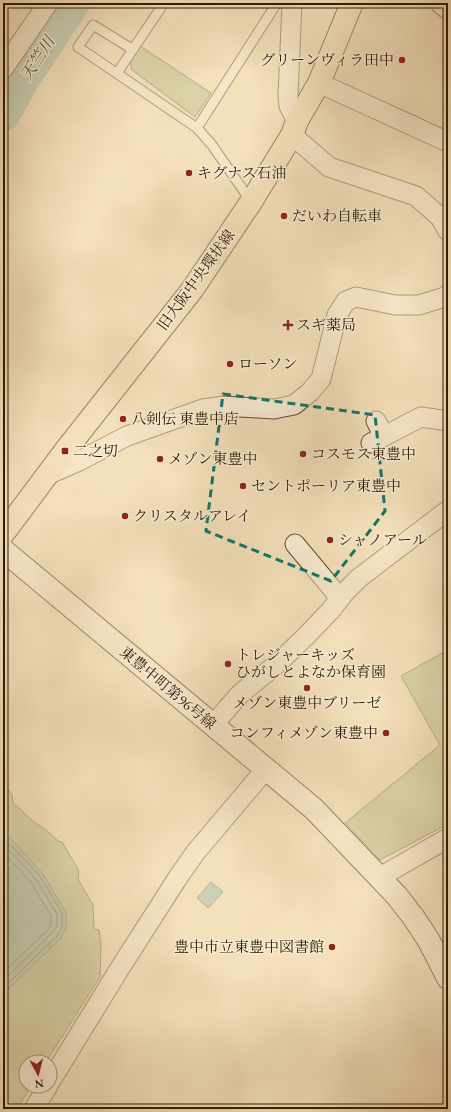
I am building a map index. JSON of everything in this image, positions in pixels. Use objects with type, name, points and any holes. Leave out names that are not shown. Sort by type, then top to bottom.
[{"type":"main road","name":"旧大阪中央環状線","points":[[3,534],[192,290],[251,202],[319,83],[352,3]]},
{"type":"street","points":[[3,69],[48,3]]},
{"type":"street","points":[[442,3],[448,8]]},
{"type":"street","points":[[284,4],[289,106],[294,128],[329,167],[416,196],[440,217],[448,231]]},
{"type":"street","points":[[319,83],[448,142]]},
{"type":"street","points":[[49,474],[79,461],[127,436],[203,409],[224,406],[274,409],[294,405],[310,392],[321,379],[337,315],[346,301],[356,297],[395,305],[419,305],[445,297],[448,294]]},
{"type":"street","points":[[377,433],[421,417],[448,421]]},
{"type":"street","points":[[213,726],[240,694],[277,664],[330,611],[359,578],[448,510]]},
{"type":"street","points":[[295,544],[340,598]]},
{"type":"street","name":"東豊中町第96号線","points":[[3,550],[314,809],[397,896],[414,918],[448,978]]},
{"type":"street","points":[[58,1069],[177,879],[196,853],[266,769]]},
{"type":"street","points":[[380,878],[448,838]]},
{"type":"street","points":[[34,1109],[43,1094]]},
{"type":"lane","points":[[117,73],[164,3]]},
{"type":"lane","points":[[197,128],[284,4]]},
{"type":"lane","points":[[132,49],[93,25],[78,47],[197,128],[212,145],[251,202]]},
{"type":"highlighted area","points":[[223,394],[375,415],[385,511],[331,581],[206,531]]},
{"type":"green space","points":[[140,46],[211,93],[195,117],[132,70],[130,62]]},
{"type":"green space","points":[[448,650],[448,824],[380,860],[345,823],[440,745],[401,676]]},
{"type":"green space","points":[[3,783],[12,795],[13,803],[34,822],[45,829],[58,841],[62,842],[79,871],[78,879],[93,905],[94,929],[99,930],[101,945],[100,977],[51,1054],[18,1054],[18,1094],[26,1094],[17,1109],[3,1109]]},
{"type":"water","points":[[3,832],[43,874],[66,913],[66,928],[61,938],[3,994]]},
{"type":"water","points":[[211,882],[223,892],[208,908],[197,898]]},
{"type":"waterway","name":"天竺川","points":[[3,115],[23,79],[73,3]]},
{"type":"place","name":"グリーンヴィラ田中","points":[[402,60]]},
{"type":"place","name":"キグナス石油","points":[[189,173]]},
{"type":"place","name":"だいわ自転車","points":[[284,216]]},
{"type":"place","name":"スギ薬局","points":[[288,325]]},
{"type":"place","name":"ローソン","points":[[230,364]]},
{"type":"place","name":"八剣伝 東豊中店","points":[[123,419]]},
{"type":"place","name":"二之切","points":[[65,451]]},
{"type":"place","name":"コスモス東豊中","points":[[303,454]]},
{"type":"place","name":"メゾン東豊中","points":[[160,459]]},
{"type":"place","name":"セントポーリア東豊中","points":[[243,486]]},
{"type":"place","name":"クリスタルアレイ","points":[[125,516]]},
{"type":"place","name":"シャノアール","points":[[330,540]]},
{"type":"place","name":"トレジャーキッズ ひがしとよなか保育園","points":[[228,664]]},
{"type":"place","name":"メゾン東豊中ブリーゼ","points":[[307,688]]},
{"type":"place","name":"コンフィメゾン東豊中","points":[[386,733]]},
{"type":"place","name":"豊中市立東豊中図書館","points":[[332,947]]}]
